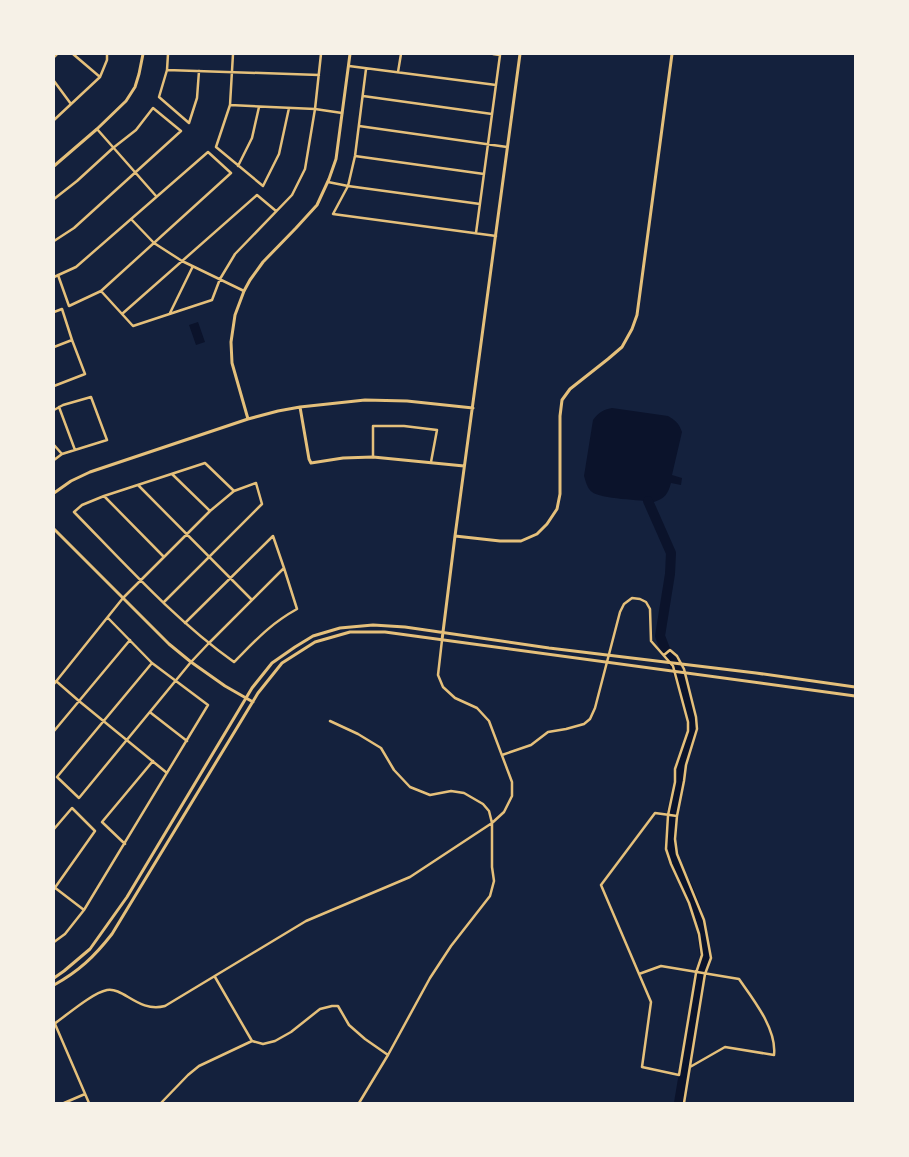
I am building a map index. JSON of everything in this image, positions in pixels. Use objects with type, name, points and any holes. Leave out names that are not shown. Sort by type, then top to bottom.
[{"type":"street","points":[[54,57],[57,54]]},
{"type":"street","points":[[73,54],[100,77]]},
{"type":"street","points":[[54,120],[100,77],[107,60],[107,54]]},
{"type":"street","points":[[54,166],[97,130],[126,101],[135,87],[140,74],[143,54]]},
{"type":"street","points":[[168,54],[167,70],[159,97],[189,123],[197,98],[199,71]]},
{"type":"street","points":[[233,54],[230,105],[216,146],[263,186],[279,154],[289,108]]},
{"type":"street","points":[[101,291],[133,326],[212,300],[220,279],[235,254],[292,195],[305,169],[315,109],[321,54]]},
{"type":"street","points":[[248,419],[232,364],[231,342],[235,315],[244,291],[263,262],[317,205],[328,182],[336,159],[350,54]]},
{"type":"street","points":[[398,72],[401,54]]},
{"type":"street","points":[[476,234],[500,55],[493,54]]},
{"type":"street","points":[[89,1103],[54,1024],[99,993],[108,990],[115,990],[146,1007],[158,1008],[165,1006],[306,921],[410,877],[492,823],[504,812],[512,796],[512,782],[488,721],[477,708],[455,698],[443,686],[438,674],[454,536],[473,408],[520,54]]},
{"type":"street","points":[[454,536],[500,541],[521,541],[537,534],[547,524],[557,509],[560,494],[560,416],[562,400],[570,389],[622,347],[632,329],[637,315],[672,54]]},
{"type":"street","points":[[349,66],[496,85]]},
{"type":"street","points":[[366,68],[355,156],[348,186],[333,214],[496,236]]},
{"type":"street","points":[[167,70],[319,75]]},
{"type":"street","points":[[54,81],[71,104]]},
{"type":"street","points":[[363,96],[492,114]]},
{"type":"street","points":[[230,105],[315,109],[342,113]]},
{"type":"street","points":[[238,166],[252,138],[259,107]]},
{"type":"street","points":[[54,199],[136,130],[153,108],[181,131],[74,228],[54,241]]},
{"type":"street","points":[[359,126],[508,147]]},
{"type":"street","points":[[97,130],[156,196]]},
{"type":"street","points":[[54,277],[58,275],[76,267],[208,152],[231,173],[101,291],[69,306],[58,275]]},
{"type":"street","points":[[355,156],[484,174]]},
{"type":"street","points":[[328,182],[480,204]]},
{"type":"street","points":[[122,314],[257,195],[276,211]]},
{"type":"street","points":[[131,219],[154,243],[182,261],[244,291]]},
{"type":"street","points":[[170,313],[193,266]]},
{"type":"street","points":[[54,312],[62,309],[85,374],[54,386]]},
{"type":"street","points":[[54,347],[72,340]]},
{"type":"street","points":[[54,410],[91,397],[107,440],[62,454],[54,460]]},
{"type":"street","points":[[54,493],[71,481],[90,472],[248,419],[278,411],[331,403],[365,400],[407,401],[473,408]]},
{"type":"street","points":[[59,407],[75,450]]},
{"type":"street","points":[[300,407],[311,463],[343,458],[373,457],[464,466]]},
{"type":"street","points":[[373,457],[373,426],[404,426],[437,430],[432,462]]},
{"type":"street","points":[[54,446],[62,454]]},
{"type":"street","points":[[185,623],[273,536],[297,609],[280,619],[263,632],[234,662],[208,644],[185,623],[74,512],[82,505],[104,496],[205,463],[234,491]]},
{"type":"street","points":[[172,474],[210,511]]},
{"type":"street","points":[[164,602],[262,504],[256,483],[234,491],[210,511],[123,598],[55,682],[167,773]]},
{"type":"street","points":[[138,485],[252,600]]},
{"type":"street","points":[[104,496],[164,557]]},
{"type":"street","points":[[54,529],[170,644],[191,662],[225,686],[253,702]]},
{"type":"street","points":[[152,663],[57,777],[78,798],[128,741],[191,662],[284,568]]},
{"type":"street","points":[[502,755],[531,745],[548,732],[584,724],[590,720],[597,702],[620,612],[624,604],[632,598],[640,598],[646,602],[650,609],[651,641],[673,666],[688,722],[688,731],[675,769],[675,782],[668,815],[666,849],[671,864],[689,903],[699,934],[702,954],[696,972],[679,1075],[642,1067],[651,1002],[601,885],[655,813],[668,815],[677,816]]},
{"type":"street","points":[[54,942],[65,934],[84,910],[208,705],[152,663],[108,618]]},
{"type":"street","points":[[54,978],[90,949],[127,898],[252,688],[272,663],[313,636],[340,628],[373,625],[405,627],[549,648],[756,673],[855,687]]},
{"type":"street","points":[[54,986],[72,975],[96,954],[112,934],[258,693],[282,664],[316,642],[350,632],[385,632],[855,696]]},
{"type":"street","points":[[54,731],[130,640]]},
{"type":"street","points":[[664,655],[670,650],[677,656],[684,669],[698,729],[686,765],[677,816],[675,839],[677,854],[704,920],[711,958],[705,974],[684,1103]]},
{"type":"street","points":[[151,713],[186,741]]},
{"type":"street","points":[[330,721],[358,734],[381,748],[394,770],[410,787],[430,795],[451,791],[464,793],[483,804],[489,811],[492,823],[492,867],[494,881],[490,896],[451,946],[430,978],[388,1055],[359,1103]]},
{"type":"street","points":[[125,844],[102,822],[152,761]]},
{"type":"street","points":[[54,829],[72,808],[95,830],[54,888],[84,910]]},
{"type":"street","points":[[639,974],[661,966],[739,979],[763,1014],[775,1046],[774,1055],[725,1047],[690,1067]]},
{"type":"street","points":[[215,977],[252,1041]]},
{"type":"street","points":[[161,1103],[188,1075],[199,1066],[252,1041],[263,1044],[275,1041],[292,1032],[320,1009],[332,1006],[338,1006],[349,1025],[364,1039],[388,1055]]},
{"type":"street","points":[[64,1103],[85,1094]]},
{"type":"water","points":[[198,322],[205,342],[196,345],[189,325]]},
{"type":"water","points":[[612,408],[668,416],[680,426],[682,432],[672,475],[682,478],[681,485],[671,483],[666,495],[654,502],[603,496],[590,490],[584,476],[593,420],[601,412]]},
{"type":"waterway","points":[[648,501],[671,553],[670,574],[660,636],[684,688],[693,729],[682,761],[672,811],[670,844],[672,857],[688,888],[696,908],[702,932],[705,956],[697,994],[679,1103]]}]
